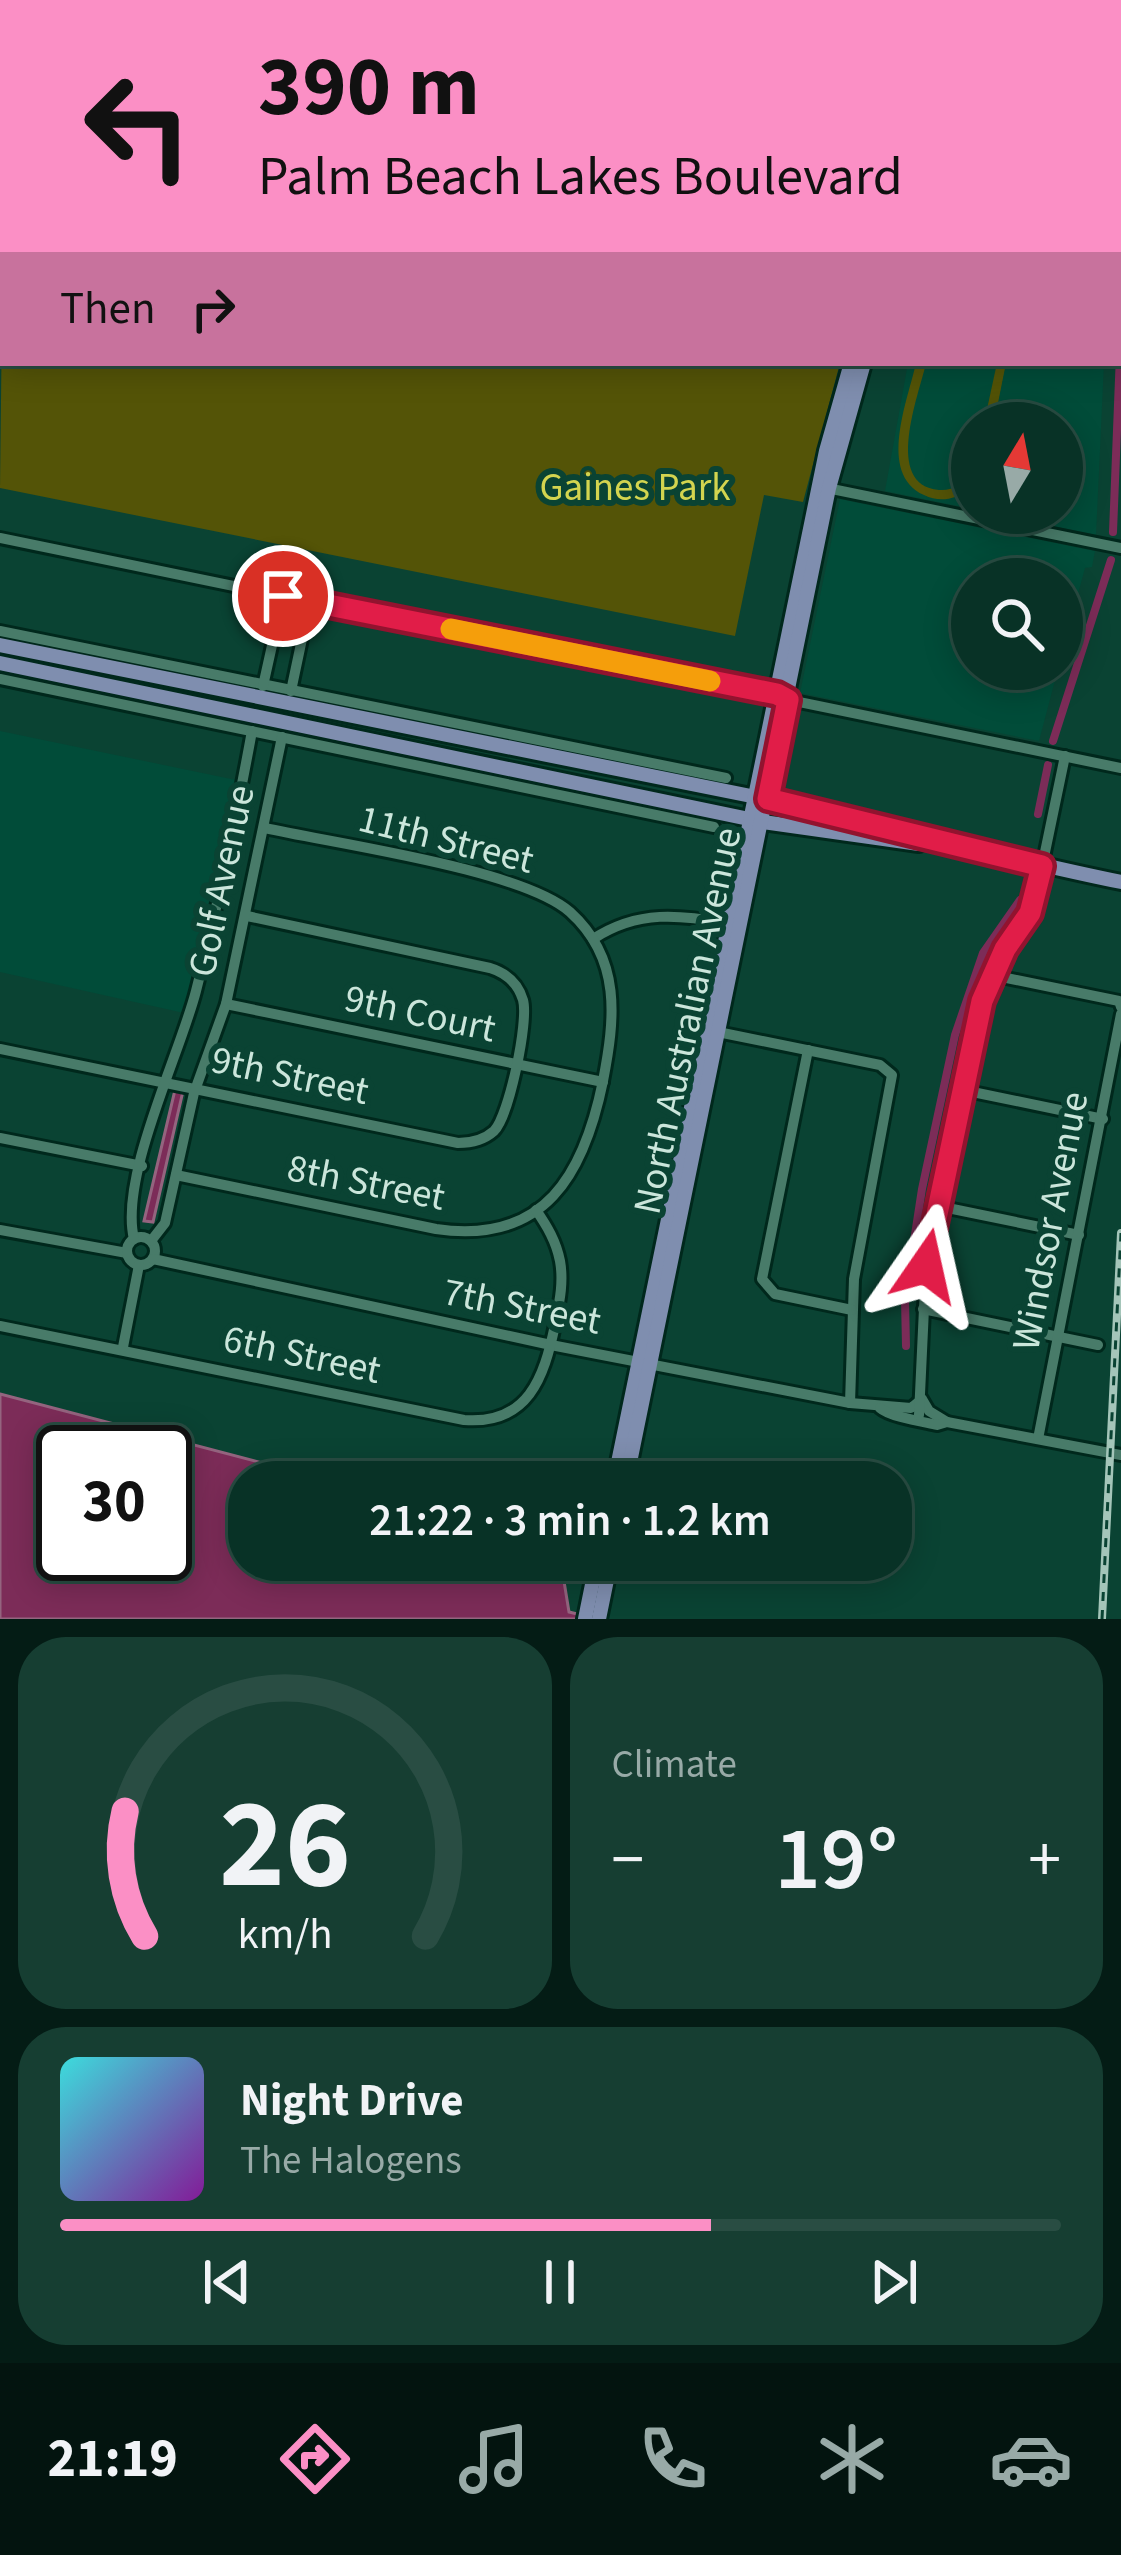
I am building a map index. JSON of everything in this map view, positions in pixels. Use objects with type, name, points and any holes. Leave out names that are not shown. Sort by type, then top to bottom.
[{"type":"main road","name":"North Australian Avenue","points":[[629,1461],[645,1362],[850,366]]},
{"type":"main road","name":"North Australian Avenue","points":[[824,487],[863,366]]},
{"type":"main road","points":[[0,645],[376,715],[515,750],[664,772],[871,822],[943,845],[1121,882]]},
{"type":"main road","points":[[44,672],[47,654]]},
{"type":"main road","points":[[0,663],[369,746],[511,767],[561,786],[867,840],[943,845]]},
{"type":"main road","points":[[511,767],[515,750]]},
{"type":"main road","name":"North Australian Avenue","points":[[619,1461],[645,1362]]},
{"type":"main road","points":[[592,1617],[596,1581]]},
{"type":"main road","points":[[592,1617],[603,1581]]},
{"type":"street","points":[[824,487],[1121,548]]},
{"type":"street","points":[[0,538],[1121,768]]},
{"type":"street","points":[[263,686],[283,596]]},
{"type":"street","points":[[291,691],[310,601]]},
{"type":"street","points":[[0,631],[291,691],[376,715],[664,772],[726,778]]},
{"type":"street","points":[[0,679],[282,737],[369,746],[561,786],[714,827]]},
{"type":"street","name":"Golf Avenue","points":[[134,1239],[142,1166],[164,1079],[195,997],[252,731]]},
{"type":"street","name":"Golf Avenue","points":[[151,1240],[165,1223],[196,1087],[226,1004],[282,737]]},
{"type":"street","points":[[919,1414],[922,1309],[963,1090],[992,975],[1030,913],[1065,756]]},
{"type":"street","name":"11th Street","points":[[265,828],[524,885],[567,910],[593,939]]},
{"type":"street","points":[[602,1082],[614,1005],[593,939],[628,920],[654,915],[734,925]]},
{"type":"street","name":"9th Street","points":[[0,1049],[464,1143],[484,1138],[500,1123],[524,1005],[505,974],[247,916]]},
{"type":"street","points":[[992,975],[1120,1008]]},
{"type":"street","name":"9th Court","points":[[226,1004],[602,1082]]},
{"type":"street","name":"Windsor Avenue","points":[[1038,1439],[1120,1008]]},
{"type":"street","points":[[712,1031],[880,1065],[892,1075],[852,1310],[855,1373],[850,1403]]},
{"type":"street","points":[[808,1050],[762,1279],[775,1294],[852,1310]]},
{"type":"street","name":"8th Street","points":[[176,1175],[453,1232],[497,1228],[536,1210],[565,1185],[585,1152],[602,1082]]},
{"type":"street","points":[[963,1090],[1102,1119]]},
{"type":"street","points":[[0,1138],[142,1166]]},
{"type":"street","points":[[938,1206],[1079,1235]]},
{"type":"street","name":"6th Street","points":[[0,1326],[481,1421],[502,1416],[530,1398],[546,1369],[561,1268],[536,1210]]},
{"type":"street","points":[[0,1230],[128,1253],[139,1265]]},
{"type":"street","points":[[128,1253],[134,1239],[151,1240],[153,1259],[139,1265]]},
{"type":"street","name":"7th Street","points":[[153,1259],[550,1346],[850,1403],[911,1408],[922,1399]]},
{"type":"street","points":[[123,1347],[139,1265]]},
{"type":"street","points":[[922,1309],[1098,1345]]},
{"type":"street","points":[[922,1399],[929,1411],[947,1422]]},
{"type":"street","name":"7th Street","points":[[880,1408],[903,1417],[919,1414],[922,1421],[1121,1455]]},
{"type":"shaded area","points":[[907,366],[1104,366],[1096,535],[1083,532],[1083,402],[951,402],[951,505],[885,491]]},
{"type":"shaded area","points":[[840,499],[951,522],[951,534],[1012,534],[1095,551],[1092,567],[1085,568],[1083,575],[1083,558],[951,558],[951,690],[1052,690],[1039,741],[800,693]]},
{"type":"shaded area","points":[[0,731],[236,780],[184,1013],[0,972]]},
{"type":"shaded area","points":[[175,1090],[183,1091],[153,1222],[144,1221]]},
{"type":"shaded area","points":[[0,1394],[118,1425],[36,1425],[36,1581],[192,1581],[192,1444],[255,1461],[228,1461],[228,1581],[564,1581],[569,1612],[598,1619],[0,1619]]},
{"type":"green space","name":"Gaines Park","points":[[1,366],[839,366],[803,502],[764,495],[735,636],[0,488]]},
{"type":"green space","points":[[915,366],[925,366],[908,456],[912,473],[922,484],[951,488],[951,498],[936,499],[910,485],[902,471],[899,435]]},
{"type":"green space","points":[[996,366],[1005,366],[998,402],[989,402]]},
{"type":"waterway","points":[[1113,532],[1120,366]]},
{"type":"waterway","points":[[1053,741],[1111,560]]},
{"type":"waterway","points":[[1038,814],[1048,765]]},
{"type":"waterway","points":[[906,1346],[905,1300],[922,1189],[955,1035],[983,953],[1020,900]]},
{"type":"railway","points":[[1102,1619],[1121,1233]]},
{"type":"slow traffic","points":[[451,629],[710,681]]},
{"type":"route","points":[[283,596],[777,694],[788,700],[768,799],[1042,866],[1030,913],[986,987],[926,1266]]}]
